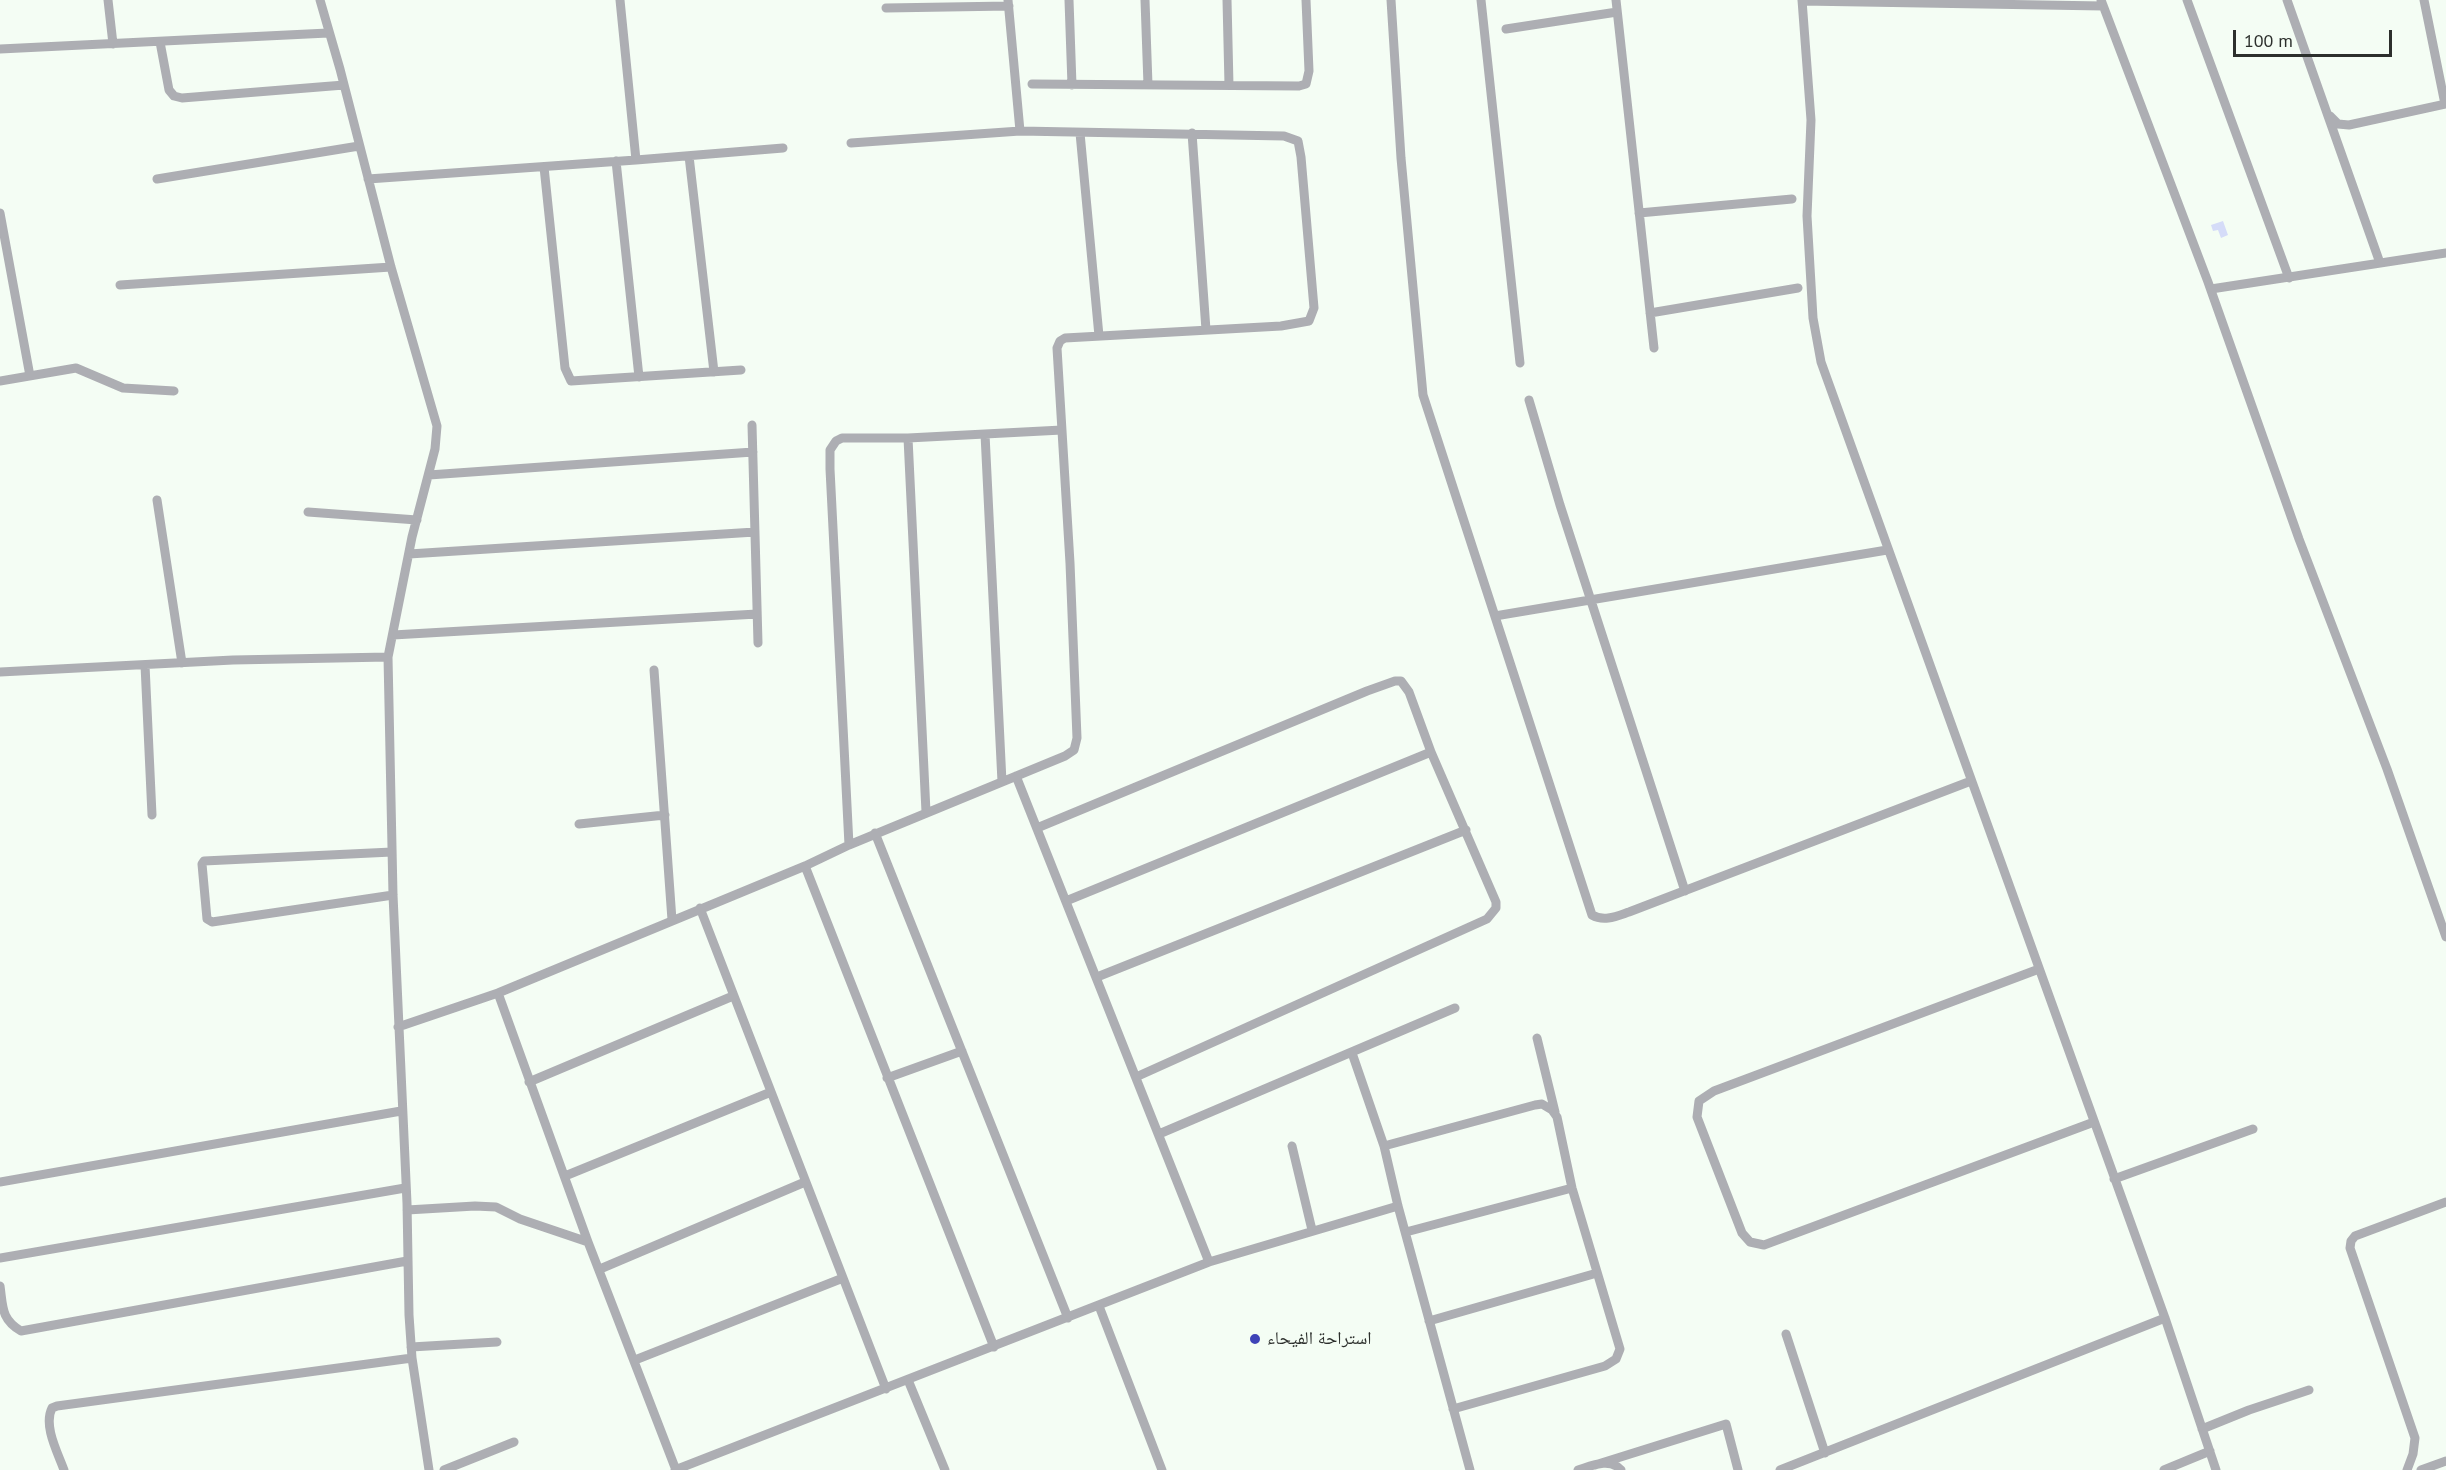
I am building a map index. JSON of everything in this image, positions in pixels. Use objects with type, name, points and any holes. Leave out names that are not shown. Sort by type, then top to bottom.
[{"type":"street","points":[[108,0],[112,44]]},
{"type":"street","points":[[320,0],[391,267],[437,426],[435,449],[409,554],[388,657],[393,895],[411,1347],[429,1470]]},
{"type":"street","points":[[620,0],[636,160]]},
{"type":"street","points":[[1069,0],[1072,85]]},
{"type":"street","points":[[1145,0],[1148,85]]},
{"type":"street","points":[[1227,0],[1230,85]]},
{"type":"street","points":[[1032,84],[1306,84],[1309,71],[1306,0]]},
{"type":"street","points":[[1391,0],[1401,158],[1423,394],[1592,915],[1607,919],[1971,781]]},
{"type":"street","points":[[1481,0],[1520,363]]},
{"type":"street","points":[[1616,0],[1654,348]]},
{"type":"street","points":[[2216,1470],[2165,1318],[1831,393],[1816,340],[1807,216],[1811,120],[1802,0],[2102,3],[2211,290],[2299,539],[2386,769],[2446,937]]},
{"type":"street","points":[[2187,0],[2289,278]]},
{"type":"street","points":[[2287,0],[2380,263]]},
{"type":"street","points":[[2328,115],[2338,124],[2349,125],[2446,104],[2424,0]]},
{"type":"street","points":[[886,8],[1009,3],[1020,131]]},
{"type":"street","points":[[1506,30],[1617,12]]},
{"type":"street","points":[[0,49],[328,33]]},
{"type":"street","points":[[160,42],[169,90],[174,96],[182,98],[344,85]]},
{"type":"street","points":[[398,1027],[498,993],[1070,753],[1076,746],[1070,563],[1057,348],[1060,341],[1065,338],[1304,323],[1312,317],[1314,308],[1301,157],[1298,141],[1284,135],[1020,131],[851,143]]},
{"type":"street","points":[[1080,133],[1099,336]]},
{"type":"street","points":[[1192,133],[1206,330]]},
{"type":"street","points":[[158,179],[359,146]]},
{"type":"street","points":[[368,179],[783,148]]},
{"type":"street","points":[[689,156],[714,372]]},
{"type":"street","points":[[616,161],[639,377]]},
{"type":"street","points":[[544,166],[568,377],[571,381],[741,370]]},
{"type":"street","points":[[1639,213],[1792,199]]},
{"type":"street","points":[[0,213],[30,376]]},
{"type":"street","points":[[2211,290],[2446,253]]},
{"type":"street","points":[[120,285],[391,267]]},
{"type":"street","points":[[1650,313],[1798,288]]},
{"type":"street","points":[[0,381],[76,368],[123,388],[174,391]]},
{"type":"street","points":[[1529,400],[1560,505],[1684,891]]},
{"type":"street","points":[[752,425],[758,643]]},
{"type":"street","points":[[849,844],[830,450],[836,441],[842,438],[908,438],[1062,430]]},
{"type":"street","points":[[985,434],[1002,782]]},
{"type":"street","points":[[908,438],[927,812]]},
{"type":"street","points":[[429,475],[753,452]]},
{"type":"street","points":[[157,500],[182,663]]},
{"type":"street","points":[[308,512],[417,520]]},
{"type":"street","points":[[409,554],[755,532]]},
{"type":"street","points":[[1495,616],[1887,550]]},
{"type":"street","points":[[393,635],[757,614]]},
{"type":"street","points":[[0,672],[182,663],[388,657]]},
{"type":"street","points":[[145,665],[152,815]]},
{"type":"street","points":[[654,670],[672,920]]},
{"type":"street","points":[[1037,828],[1395,681],[1401,681],[1406,686],[1431,752],[1496,902],[1494,913],[1487,919],[1137,1077]]},
{"type":"street","points":[[1066,901],[1431,752]]},
{"type":"street","points":[[1016,776],[1209,1262]]},
{"type":"street","points":[[579,824],[665,815]]},
{"type":"street","points":[[1097,977],[1466,830]]},
{"type":"street","points":[[875,833],[1068,1318]]},
{"type":"street","points":[[392,852],[204,861],[202,864],[207,919],[212,922],[393,895]]},
{"type":"street","points":[[805,866],[994,1347]]},
{"type":"street","points":[[700,908],[886,1389]]},
{"type":"street","points":[[2039,969],[1714,1091],[1699,1101],[1697,1117],[1742,1233],[1750,1242],[1764,1245],[2094,1122]]},
{"type":"street","points":[[498,993],[588,1242],[635,1360],[675,1470],[1209,1262],[1398,1206]]},
{"type":"street","points":[[529,1082],[733,996]]},
{"type":"street","points":[[1159,1134],[1455,1008]]},
{"type":"street","points":[[1453,1408],[1605,1366],[1616,1359],[1620,1349],[1572,1188],[1537,1038]]},
{"type":"street","points":[[887,1078],[962,1051]]},
{"type":"street","points":[[1352,1053],[1384,1146],[1398,1206],[1470,1470]]},
{"type":"street","points":[[565,1176],[771,1092]]},
{"type":"street","points":[[1384,1146],[1542,1104],[1552,1110],[1557,1118]]},
{"type":"street","points":[[0,1182],[401,1111]]},
{"type":"street","points":[[2114,1179],[2253,1129]]},
{"type":"street","points":[[1292,1146],[1311,1230]]},
{"type":"street","points":[[600,1269],[806,1182]]},
{"type":"street","points":[[0,1258],[405,1188]]},
{"type":"street","points":[[1406,1232],[1572,1188]]},
{"type":"street","points":[[2407,1470],[2414,1454],[2415,1438],[2350,1248],[2350,1241],[2355,1236],[2446,1202]]},
{"type":"street","points":[[407,1210],[496,1207],[520,1219],[588,1242]]},
{"type":"street","points":[[0,1286],[2,1311],[10,1324],[21,1331],[407,1261]]},
{"type":"street","points":[[1429,1321],[1597,1273]]},
{"type":"street","points":[[635,1360],[843,1278]]},
{"type":"street","points":[[1099,1306],[1162,1470]]},
{"type":"street","points":[[1780,1470],[2165,1318]]},
{"type":"street","points":[[1786,1334],[1825,1454]]},
{"type":"street","points":[[411,1347],[496,1342]]},
{"type":"street","points":[[64,1470],[51,1433],[49,1419],[52,1408],[57,1406],[412,1358]]},
{"type":"street","points":[[908,1380],[945,1470]]},
{"type":"street","points":[[2202,1429],[2309,1390]]},
{"type":"street","points":[[1578,1470],[1726,1424],[1738,1470]]},
{"type":"street","points":[[444,1470],[514,1442]]},
{"type":"street","points":[[2164,1470],[2210,1451]]},
{"type":"street","points":[[2421,1470],[2446,1461]]},
{"type":"street","points":[[1595,1465],[1610,1463],[1621,1470]]},
{"type":"water","points":[[2223,221],[2228,235],[2221,238],[2218,230],[2213,231],[2211,225]]},
{"type":"place","name":"استراحة الفيحاء","points":[[1255,1339]]}]
